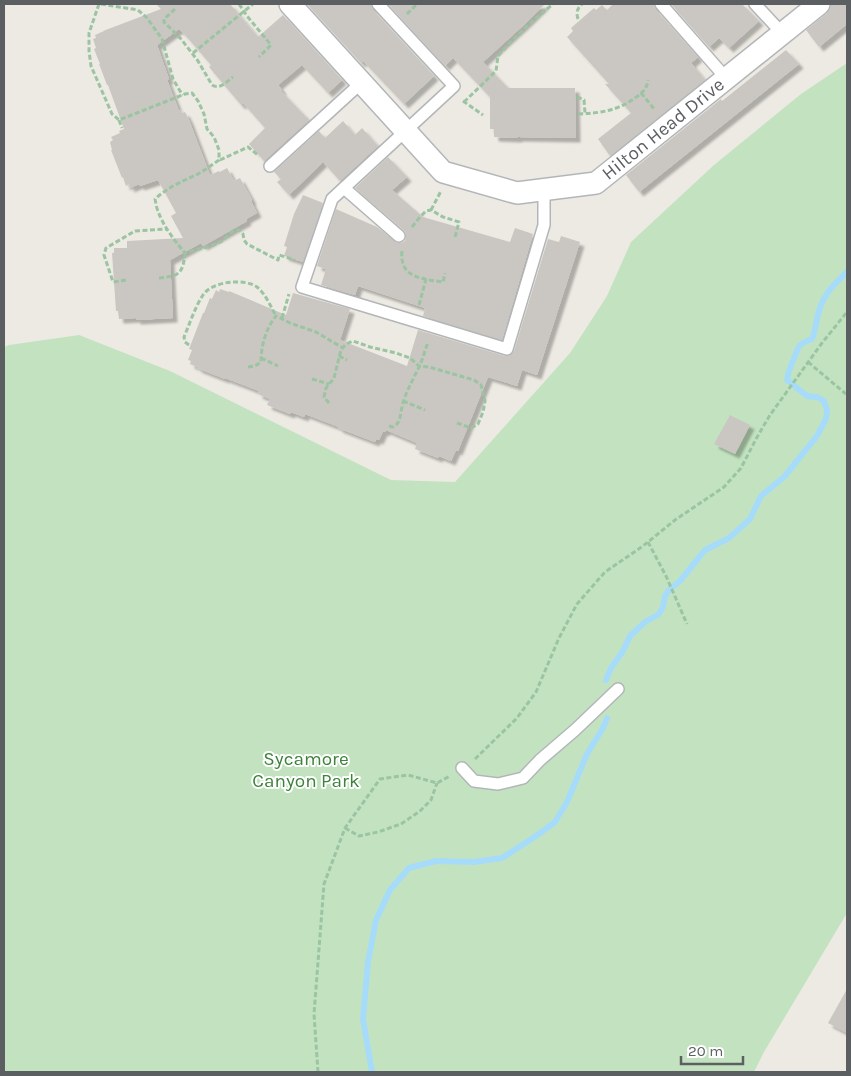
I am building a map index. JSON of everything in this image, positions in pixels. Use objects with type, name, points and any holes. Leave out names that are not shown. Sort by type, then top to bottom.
[{"type":"street","name":"Hilton Head Drive","points":[[290,4],[442,172],[517,193],[596,183],[819,4]]},
{"type":"lane","points":[[378,4],[454,86],[332,200],[302,287],[506,349],[544,225],[544,190]]},
{"type":"lane","points":[[661,4],[726,78]]},
{"type":"lane","points":[[755,4],[782,33]]},
{"type":"lane","points":[[270,166],[361,82]]},
{"type":"lane","points":[[344,188],[404,234]]},
{"type":"lane","points":[[463,769],[474,781],[498,784],[523,778],[540,760],[576,730],[618,689]]},
{"type":"path","points":[[122,128],[119,120],[112,114],[91,66],[92,54],[89,33],[100,4],[138,10],[147,18],[162,39],[173,79],[183,94]]},
{"type":"path","points":[[240,4],[244,12],[271,45],[259,57]]},
{"type":"path","points":[[193,53],[253,4]]},
{"type":"path","points":[[464,102],[496,71],[498,56],[509,44],[554,4]]},
{"type":"path","points":[[578,18],[576,13],[582,4]]},
{"type":"path","points":[[175,9],[164,19],[164,22],[193,53],[212,85],[220,87],[233,78]]},
{"type":"path","points":[[578,114],[599,113],[618,108],[641,93],[647,86],[648,80]]},
{"type":"path","points":[[454,86],[464,102],[483,115]]},
{"type":"path","points":[[641,93],[652,106]]},
{"type":"path","points":[[119,120],[183,94],[192,94],[198,101],[204,114],[207,129],[214,138],[219,150],[219,160]]},
{"type":"path","points":[[104,95],[110,96]]},
{"type":"path","points":[[577,97],[584,100],[585,113]]},
{"type":"path","points":[[159,278],[173,277],[179,274],[184,264],[185,253],[167,229],[157,211],[156,199],[163,192],[181,181],[200,173],[219,160],[248,147],[251,149]]},
{"type":"path","points":[[404,234],[426,211],[430,210],[439,196]]},
{"type":"path","points":[[430,210],[442,217],[459,222],[455,237]]},
{"type":"path","points":[[126,280],[113,282],[104,255],[106,248],[135,231],[167,229]]},
{"type":"path","points":[[185,253],[219,243],[230,233],[240,230],[244,234],[244,240],[247,244],[278,260],[279,255],[284,256]]},
{"type":"path","points":[[403,248],[401,259],[408,273],[426,280],[443,282],[446,274]]},
{"type":"path","points":[[415,321],[426,280]]},
{"type":"path","points":[[189,345],[185,342],[184,337],[204,293],[216,285],[232,282],[256,287],[265,297],[276,316],[316,332],[342,348]]},
{"type":"path","points":[[282,318],[290,292],[302,287]]},
{"type":"path","points":[[345,828],[359,836],[401,824],[420,811],[431,800],[437,784],[463,769],[517,718],[536,692],[559,638],[578,604],[605,572],[648,542],[675,520],[724,487],[741,468],[770,415],[822,342],[847,312]]},
{"type":"path","points":[[248,368],[261,362],[263,342],[268,323],[276,316]]},
{"type":"path","points":[[389,426],[397,425],[408,384],[419,366],[433,327]]},
{"type":"path","points":[[329,403],[324,397],[326,388],[334,378],[342,348],[353,341],[396,353],[410,358],[419,366],[458,375],[474,380],[481,385],[486,401],[478,424],[471,428],[457,423]]},
{"type":"path","points":[[339,356],[347,360]]},
{"type":"path","points":[[261,358],[278,366]]},
{"type":"path","points":[[808,362],[846,394]]},
{"type":"path","points":[[312,379],[329,384]]},
{"type":"path","points":[[403,401],[425,410]]},
{"type":"path","points":[[648,542],[666,576],[687,624]]},
{"type":"path","points":[[318,1072],[314,1014],[324,884],[345,828],[380,780],[408,775],[437,784]]},
{"type":"green space","name":"Sycamore Canyon Park","points":[[847,63],[847,913],[754,1072],[4,1072],[4,347],[79,335],[170,371],[391,480],[455,482],[570,353],[607,296],[631,242],[714,165],[801,94]]},
{"type":"building","points":[[156,4],[230,4],[258,37],[283,15],[342,80],[328,93],[302,65],[278,85],[281,91],[309,120],[264,161],[249,144],[265,128],[243,103],[241,105],[186,36],[179,29],[157,45],[169,79],[167,80],[179,111],[185,112],[189,120],[210,175],[227,168],[234,181],[240,178],[257,213],[246,219],[247,221],[203,246],[201,243],[170,260],[173,318],[119,319],[118,311],[116,311],[112,253],[114,253],[114,248],[127,248],[127,241],[183,238],[171,216],[176,213],[158,180],[130,188],[129,184],[126,186],[122,178],[111,150],[110,142],[113,140],[111,137],[124,129],[99,64],[93,39],[96,38],[95,35],[103,31],[161,9]]},
{"type":"building","points":[[307,4],[371,4],[372,9],[434,76],[404,104],[363,61],[361,63]]},
{"type":"building","points":[[388,4],[545,4],[483,62],[508,88],[575,88],[576,138],[494,137],[494,129],[490,129],[490,97],[453,58],[445,66]]},
{"type":"building","points":[[613,4],[654,4],[655,9],[698,57],[691,63],[705,80],[610,156],[598,139],[631,113],[605,84],[609,84],[567,37],[573,31],[571,28],[594,8],[596,10],[602,5],[607,10]]},
{"type":"building","points":[[671,4],[742,4],[759,21],[729,48],[719,38],[709,47]]},
{"type":"building","points":[[831,4],[847,4],[847,24],[819,47],[806,30],[827,13]]},
{"type":"building","points":[[786,50],[799,64],[639,192],[626,175]]},
{"type":"building","points":[[343,121],[355,135],[362,128],[378,146],[340,181],[323,162],[289,195],[277,182],[281,179],[274,172],[319,131],[325,138]]},
{"type":"building","points":[[388,157],[407,177],[392,190],[423,217],[510,242],[515,228],[533,234],[502,340],[423,316],[425,308],[358,286],[355,295],[321,285],[326,269],[317,266],[336,209],[377,227],[397,243],[405,241],[406,234],[404,230],[355,188]]},
{"type":"building","points":[[303,195],[323,203],[303,262],[284,256],[287,247],[284,246],[294,214]]},
{"type":"building","points":[[561,236],[580,242],[537,375],[522,370],[517,386],[488,377],[458,451],[456,450],[451,461],[415,449],[417,443],[386,430],[385,432],[383,431],[379,440],[376,439],[375,442],[305,414],[304,417],[291,412],[290,414],[267,405],[270,399],[258,394],[259,391],[197,368],[190,364],[191,361],[188,360],[192,350],[189,349],[203,313],[210,298],[212,299],[216,290],[219,292],[220,289],[286,315],[293,293],[350,309],[340,340],[407,366],[418,330],[509,356],[514,351],[548,239],[559,242]]},
{"type":"building","points":[[730,415],[750,425],[735,454],[714,444]]},
{"type":"building","points":[[847,989],[847,1033],[828,1023]]},
{"type":"waterway","points":[[606,680],[630,636],[645,622],[659,614],[669,590],[680,581],[705,550],[729,538],[750,519],[761,496],[784,477],[817,436],[826,419],[827,410],[824,401],[817,397],[807,396],[787,380],[789,369],[800,345],[812,339],[823,300],[847,272]]},
{"type":"waterway","points":[[372,1072],[363,1019],[368,962],[376,920],[390,890],[409,868],[436,861],[474,862],[502,858],[555,822],[567,802],[587,754],[607,718]]}]
